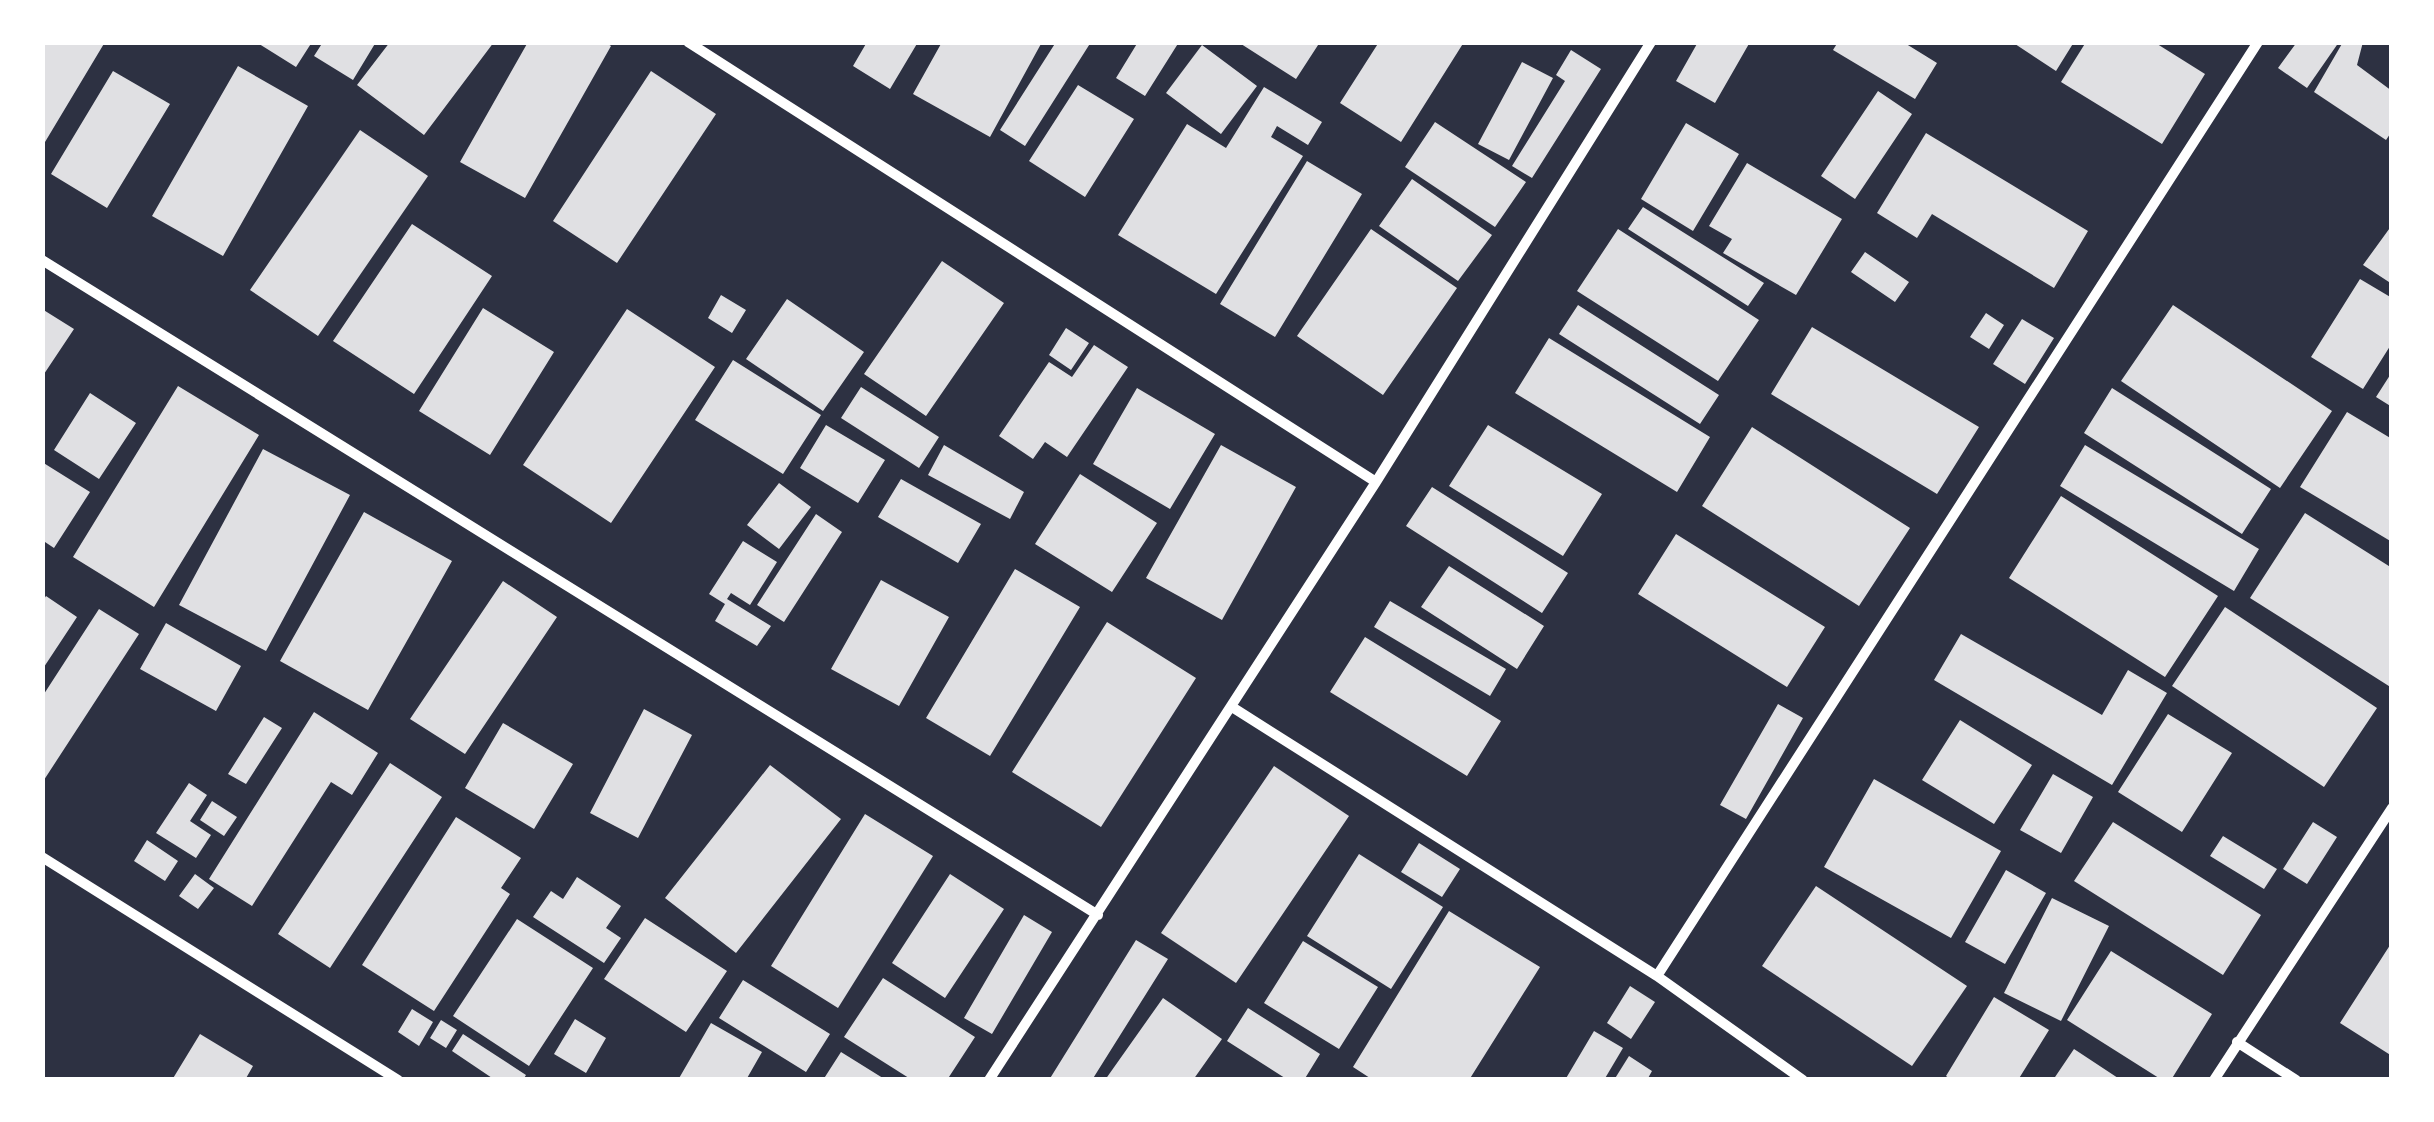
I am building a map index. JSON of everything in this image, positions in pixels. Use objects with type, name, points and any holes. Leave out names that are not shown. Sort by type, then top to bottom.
[{"type":"street","points":[[688,42],[1376,482]]},
{"type":"street","points":[[989,1080],[1376,482],[1651,42]]},
{"type":"street","points":[[1657,976],[2258,42]]},
{"type":"street","points":[[42,260],[1098,915]]},
{"type":"street","points":[[1232,707],[1657,976],[1803,1080]]},
{"type":"street","points":[[2214,1080],[2392,808]]},
{"type":"street","points":[[42,857],[398,1080]]},
{"type":"street","points":[[2236,1042],[2296,1080]]},
{"type":"building","points":[[42,42],[105,42],[42,147]]},
{"type":"building","points":[[256,42],[312,42],[296,67]]},
{"type":"building","points":[[323,42],[376,42],[353,80],[314,56]]},
{"type":"building","points":[[390,42],[494,42],[424,135],[357,85]]},
{"type":"building","points":[[528,42],[605,42],[611,46],[525,198],[460,162]]},
{"type":"building","points":[[867,42],[918,42],[890,89],[853,66]]},
{"type":"building","points":[[942,42],[1042,42],[990,137],[913,94]]},
{"type":"building","points":[[1056,42],[1091,42],[1025,146],[1000,130]]},
{"type":"building","points":[[1138,42],[1179,42],[1145,96],[1116,78]]},
{"type":"building","points":[[1238,42],[1320,42],[1296,79]]},
{"type":"building","points":[[1379,42],[1464,42],[1401,142],[1340,103]]},
{"type":"building","points":[[1698,42],[1750,42],[1715,103],[1676,81]]},
{"type":"building","points":[[1838,42],[1903,42],[1937,63],[1915,99],[1833,50]]},
{"type":"building","points":[[2012,42],[2074,42],[2056,71]]},
{"type":"building","points":[[2086,42],[2154,42],[2205,74],[2162,144],[2061,82]]},
{"type":"building","points":[[2297,42],[2339,42],[2307,88],[2278,68]]},
{"type":"building","points":[[2343,42],[2363,42],[2357,65],[2392,91],[2392,131],[2386,140],[2314,92]]},
{"type":"building","points":[[1202,45],[1257,86],[1221,134],[1166,93]]},
{"type":"building","points":[[1571,50],[1601,69],[1532,178],[1512,166],[1565,81],[1556,75]]},
{"type":"building","points":[[1522,62],[1553,78],[1509,160],[1478,144]]},
{"type":"building","points":[[238,66],[308,106],[223,256],[152,216]]},
{"type":"building","points":[[113,71],[170,104],[107,208],[51,174]]},
{"type":"building","points":[[651,71],[716,114],[617,263],[553,221]]},
{"type":"building","points":[[1078,85],[1134,119],[1085,197],[1029,161]]},
{"type":"building","points":[[1264,87],[1322,122],[1308,145],[1277,126],[1271,137],[1303,156],[1216,294],[1118,235],[1187,124],[1226,148]]},
{"type":"building","points":[[1878,91],[1912,114],[1855,199],[1821,176]]},
{"type":"building","points":[[1435,122],[1526,182],[1495,227],[1405,167]]},
{"type":"building","points":[[1686,123],[1739,154],[1693,231],[1641,199]]},
{"type":"building","points":[[360,130],[428,176],[318,336],[250,290]]},
{"type":"building","points":[[1926,133],[2088,231],[2054,288],[1932,214],[1917,238],[1877,213]]},
{"type":"building","points":[[1307,161],[1362,194],[1275,337],[1220,304]]},
{"type":"building","points":[[1747,163],[1842,219],[1796,295],[1723,253],[1732,239],[1709,226]]},
{"type":"building","points":[[1412,179],[1492,235],[1458,281],[1379,226]]},
{"type":"building","points":[[1643,207],[1764,283],[1748,306],[1628,229]]},
{"type":"building","points":[[412,224],[492,276],[414,394],[333,341]]},
{"type":"building","points":[[2392,225],[2392,284],[2363,265]]},
{"type":"building","points":[[1371,229],[1457,288],[1383,395],[1297,336]]},
{"type":"building","points":[[1618,229],[1759,320],[1718,381],[1577,291]]},
{"type":"building","points":[[1865,252],[1909,282],[1895,302],[1851,272]]},
{"type":"building","points":[[942,261],[1004,303],[926,416],[864,374]]},
{"type":"building","points":[[2360,279],[2392,298],[2392,343],[2363,389],[2311,357]]},
{"type":"building","points":[[721,295],[746,310],[732,333],[708,318]]},
{"type":"building","points":[[787,299],[864,352],[823,411],[746,359]]},
{"type":"building","points":[[1578,305],[1719,395],[1700,424],[1559,334]]},
{"type":"building","points":[[2173,305],[2332,411],[2280,488],[2121,381]]},
{"type":"building","points":[[483,308],[554,352],[490,455],[419,411]]},
{"type":"building","points":[[42,309],[74,329],[42,377]]},
{"type":"building","points":[[627,309],[715,367],[611,523],[523,465]]},
{"type":"building","points":[[1986,313],[2004,325],[1989,349],[1970,337]]},
{"type":"building","points":[[2022,319],[2054,338],[2025,384],[1993,364]]},
{"type":"building","points":[[1812,327],[1979,427],[1937,494],[1771,394]]},
{"type":"building","points":[[1066,328],[1089,343],[1071,370],[1049,355]]},
{"type":"building","points":[[1549,338],[1710,437],[1677,492],[1515,393]]},
{"type":"building","points":[[1094,345],[1128,367],[1067,457],[1045,442],[1033,459],[999,436],[1049,362],[1072,377]]},
{"type":"building","points":[[733,360],[821,415],[783,474],[695,420]]},
{"type":"building","points":[[2392,372],[2392,407],[2376,397]]},
{"type":"building","points":[[178,386],[259,435],[154,607],[73,557]]},
{"type":"building","points":[[861,387],[939,437],[919,468],[841,418]]},
{"type":"building","points":[[1137,388],[1215,434],[1170,509],[1093,464]]},
{"type":"building","points":[[2112,388],[2271,489],[2242,534],[2084,433]]},
{"type":"building","points":[[90,393],[136,423],[99,479],[54,450]]},
{"type":"building","points":[[2347,412],[2392,439],[2392,542],[2300,487]]},
{"type":"building","points":[[826,425],[885,460],[858,503],[800,468]]},
{"type":"building","points":[[1488,425],[1602,494],[1563,556],[1449,486]]},
{"type":"building","points":[[1752,427],[1910,528],[1859,606],[1702,506]]},
{"type":"building","points":[[944,445],[1024,492],[1010,519],[928,475]]},
{"type":"building","points":[[1221,445],[1296,487],[1222,620],[1146,578]]},
{"type":"building","points":[[2085,445],[2259,549],[2234,591],[2060,486]]},
{"type":"building","points":[[263,449],[350,495],[266,651],[179,605]]},
{"type":"building","points":[[42,462],[90,492],[54,548],[42,540]]},
{"type":"building","points":[[1080,474],[1157,523],[1112,592],[1035,544]]},
{"type":"building","points":[[901,479],[981,524],[958,563],[878,517]]},
{"type":"building","points":[[779,483],[811,507],[779,549],[747,525]]},
{"type":"building","points":[[1432,487],[1568,573],[1542,613],[1406,526]]},
{"type":"building","points":[[2061,496],[2218,596],[2165,677],[2009,578]]},
{"type":"building","points":[[364,512],[452,561],[368,710],[280,661]]},
{"type":"building","points":[[2305,513],[2392,568],[2392,688],[2250,598]]},
{"type":"building","points":[[816,514],[842,532],[784,622],[757,605]]},
{"type":"building","points":[[1676,534],[1825,627],[1787,687],[1638,594]]},
{"type":"building","points":[[743,541],[777,562],[750,605],[731,593],[727,599],[771,626],[757,646],[715,621],[725,604],[709,594]]},
{"type":"building","points":[[1449,566],[1544,626],[1517,669],[1421,607]]},
{"type":"building","points":[[1015,569],[1080,607],[990,756],[926,718]]},
{"type":"building","points":[[881,580],[949,617],[899,706],[831,669]]},
{"type":"building","points":[[503,581],[557,617],[465,754],[410,719]]},
{"type":"building","points":[[46,596],[77,617],[42,670],[42,602]]},
{"type":"building","points":[[1390,601],[1506,669],[1490,696],[1374,627]]},
{"type":"building","points":[[2225,607],[2377,708],[2324,787],[2172,686]]},
{"type":"building","points":[[99,609],[139,634],[42,783],[42,697]]},
{"type":"building","points":[[1107,622],[1196,678],[1101,827],[1012,772]]},
{"type":"building","points":[[166,623],[241,666],[216,711],[140,669]]},
{"type":"building","points":[[1961,634],[2102,715],[2128,670],[2167,693],[2112,785],[1934,680]]},
{"type":"building","points":[[1365,637],[1501,721],[1467,776],[1330,692]]},
{"type":"building","points":[[1778,704],[1803,718],[1746,819],[1720,805]]},
{"type":"building","points":[[644,709],[692,735],[638,838],[590,813]]},
{"type":"building","points":[[314,712],[378,753],[352,795],[331,782],[252,906],[209,879]]},
{"type":"building","points":[[2168,714],[2232,753],[2182,832],[2118,792]]},
{"type":"building","points":[[264,717],[282,728],[246,784],[228,774]]},
{"type":"building","points":[[1960,720],[2032,765],[1994,824],[1922,780]]},
{"type":"building","points":[[503,723],[573,764],[534,829],[465,788]]},
{"type":"building","points":[[390,763],[442,797],[330,968],[278,934]]},
{"type":"building","points":[[770,765],[841,819],[736,953],[665,898]]},
{"type":"building","points":[[1274,766],[1349,816],[1236,983],[1161,933]]},
{"type":"building","points":[[2053,774],[2093,797],[2061,853],[2020,830]]},
{"type":"building","points":[[1874,779],[2001,851],[1951,938],[1824,867]]},
{"type":"building","points":[[189,783],[207,795],[190,821],[211,835],[196,858],[156,833]]},
{"type":"building","points":[[212,801],[237,817],[224,836],[200,820]]},
{"type":"building","points":[[865,814],[933,856],[838,1008],[771,966]]},
{"type":"building","points":[[456,817],[521,858],[501,888],[510,894],[434,1011],[362,965]]},
{"type":"building","points":[[2113,822],[2261,915],[2223,975],[2074,881]]},
{"type":"building","points":[[2313,822],[2337,837],[2307,884],[2283,869]]},
{"type":"building","points":[[2223,836],[2277,869],[2264,889],[2210,856]]},
{"type":"building","points":[[147,840],[178,861],[165,881],[134,861]]},
{"type":"building","points":[[1419,843],[1460,869],[1442,897],[1401,872]]},
{"type":"building","points":[[1359,854],[1443,907],[1391,989],[1307,936]]},
{"type":"building","points":[[2006,870],[2046,893],[2005,964],[1965,942]]},
{"type":"building","points":[[195,874],[214,888],[198,909],[179,896]]},
{"type":"building","points":[[950,874],[1004,909],[945,998],[892,963]]},
{"type":"building","points":[[577,877],[621,906],[606,928],[621,938],[604,963],[533,917],[551,891],[563,899]]},
{"type":"building","points":[[1816,886],[1967,986],[1912,1066],[1762,966]]},
{"type":"building","points":[[2052,898],[2109,926],[2061,1021],[2004,993]]},
{"type":"building","points":[[1449,911],[1540,967],[1469,1080],[1373,1080],[1353,1067]]},
{"type":"building","points":[[1024,915],[1052,932],[992,1034],[964,1018]]},
{"type":"building","points":[[645,918],[727,971],[686,1032],[604,979]]},
{"type":"building","points":[[517,919],[593,968],[529,1066],[453,1016]]},
{"type":"building","points":[[1136,940],[1168,959],[1092,1080],[1049,1080]]},
{"type":"building","points":[[1303,941],[1378,987],[1339,1049],[1264,1003]]},
{"type":"building","points":[[2392,942],[2392,1056],[2340,1023]]},
{"type":"building","points":[[2111,951],[2212,1014],[2171,1080],[2162,1080],[2067,1020]]},
{"type":"building","points":[[883,978],[975,1037],[947,1080],[912,1080],[844,1037]]},
{"type":"building","points":[[743,980],[830,1034],[806,1072],[719,1018]]},
{"type":"building","points":[[1630,986],[1655,1002],[1631,1039],[1607,1023]]},
{"type":"building","points":[[1994,997],[2049,1030],[2018,1080],[1951,1080],[1946,1076]]},
{"type":"building","points":[[1163,998],[1222,1039],[1193,1080],[1105,1080]]},
{"type":"building","points":[[1248,1008],[1320,1054],[1304,1080],[1288,1080],[1227,1041]]},
{"type":"building","points":[[412,1009],[433,1022],[419,1046],[398,1032]]},
{"type":"building","points":[[575,1019],[606,1038],[586,1073],[554,1054]]},
{"type":"building","points":[[441,1020],[457,1030],[446,1048],[430,1038]]},
{"type":"building","points":[[711,1023],[762,1052],[746,1080],[678,1080]]},
{"type":"building","points":[[1594,1031],[1623,1048],[1604,1080],[1565,1080]]},
{"type":"building","points":[[200,1034],[253,1066],[245,1080],[172,1080]]},
{"type":"building","points":[[463,1034],[526,1075],[523,1080],[495,1080],[452,1051]]},
{"type":"building","points":[[2074,1049],[2121,1080],[2053,1080]]},
{"type":"building","points":[[841,1052],[886,1080],[823,1080]]},
{"type":"building","points":[[1629,1056],[1652,1071],[1647,1080],[1614,1080]]}]
